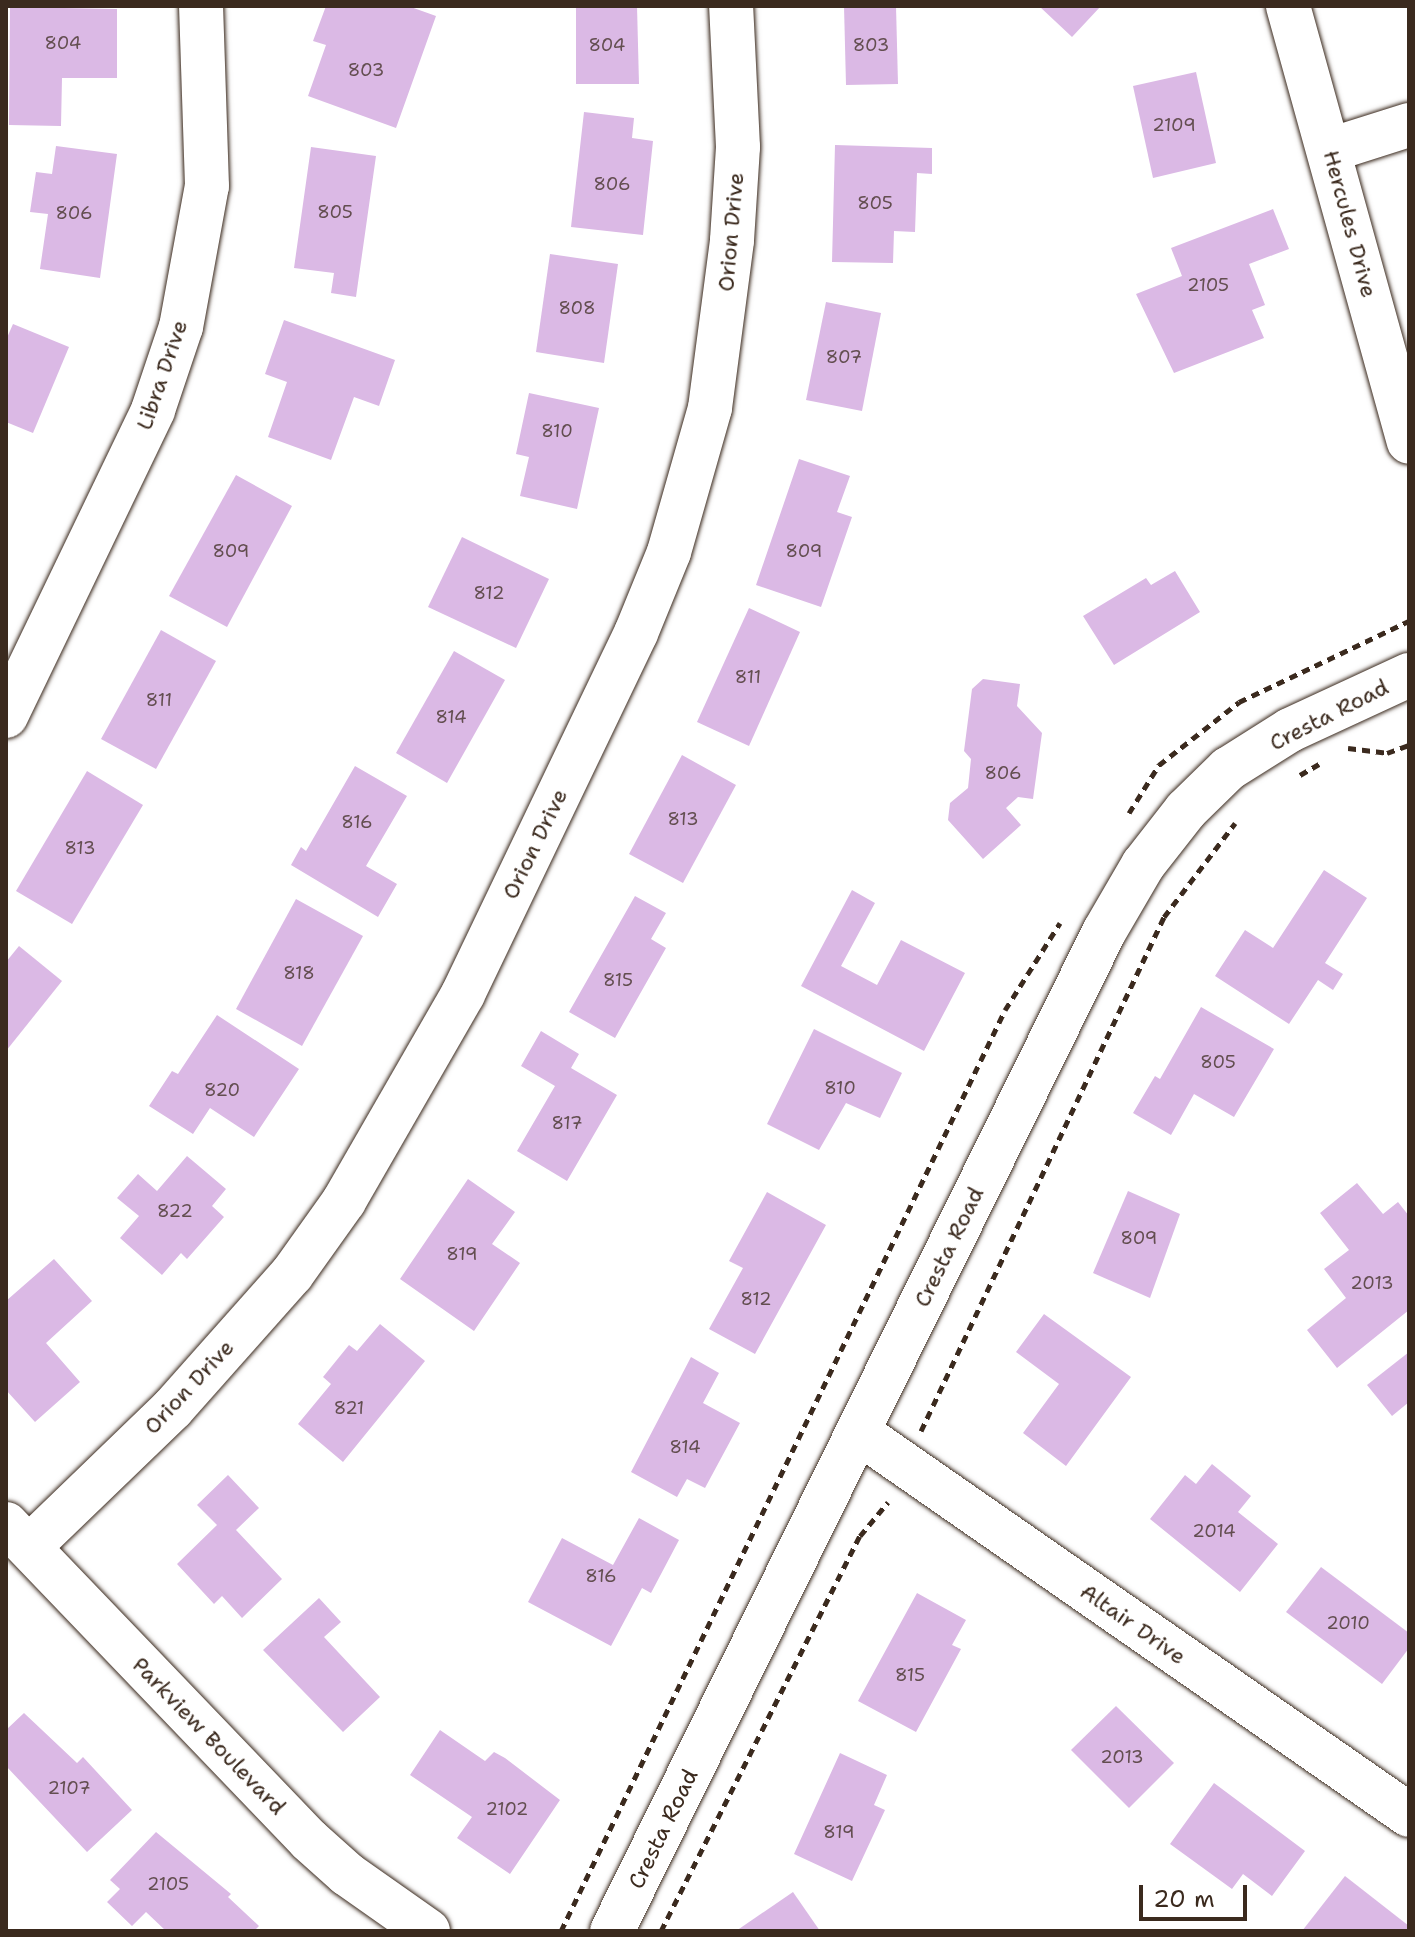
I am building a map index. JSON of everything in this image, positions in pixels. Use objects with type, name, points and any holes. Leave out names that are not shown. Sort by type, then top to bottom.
[{"type":"street","name":"Libra Drive","points":[[6,716],[153,410],[181,327],[207,186],[201,6]]},
{"type":"street","name":"Orion Drive","points":[[17,1536],[229,1346],[292,1274],[344,1201],[463,994],[636,633],[691,483],[714,378],[738,147],[731,6]]},
{"type":"street","name":"Hercules Drive","points":[[1288,6],[1409,442]]},
{"type":"street","points":[[1330,150],[1409,125]]},
{"type":"street","name":"Cresta Road","points":[[612,1931],[1104,932],[1143,865],[1186,810],[1228,769],[1290,730],[1409,675]]},
{"type":"street","name":"Altair Drive","points":[[858,1432],[1409,1815]]},
{"type":"street","name":"Parkview Boulevard","points":[[17,1536],[309,1840],[347,1874],[428,1931]]},
{"type":"path","points":[[1335,755],[1347,748],[1387,753],[1409,745]]},
{"type":"path","points":[[1285,784],[1322,762]]},
{"type":"path","points":[[661,1931],[860,1536],[889,1501],[1164,917],[1239,817]]},
{"type":"building","points":[[326,6],[408,6],[436,16],[396,128],[308,96],[326,45],[313,41]]},
{"type":"building","points":[[576,6],[637,6],[639,84],[576,84]]},
{"type":"building","points":[[844,6],[896,6],[898,84],[846,85]]},
{"type":"building","points":[[1039,6],[1101,6],[1072,37]]},
{"type":"building","points":[[10,7],[117,9],[117,78],[62,78],[61,126],[9,125]]},
{"type":"building","points":[[1196,72],[1216,163],[1153,178],[1133,86]]},
{"type":"building","points":[[584,112],[634,118],[632,138],[653,141],[643,235],[571,227]]},
{"type":"building","points":[[835,145],[932,148],[932,174],[917,173],[915,232],[894,231],[893,263],[832,262]]},
{"type":"building","points":[[56,146],[117,154],[100,278],[40,269],[48,214],[30,212],[36,172],[52,174]]},
{"type":"building","points":[[311,147],[376,156],[356,297],[331,293],[334,273],[294,268]]},
{"type":"building","points":[[1273,209],[1289,249],[1249,264],[1265,305],[1252,310],[1264,338],[1174,373],[1136,294],[1182,276],[1171,248]]},
{"type":"building","points":[[550,254],[618,264],[604,363],[536,352]]},
{"type":"building","points":[[826,302],[881,313],[862,411],[806,400]]},
{"type":"building","points":[[284,320],[395,360],[379,406],[354,397],[331,460],[268,437],[287,382],[265,374]]},
{"type":"building","points":[[13,324],[69,347],[33,433],[6,422],[6,340]]},
{"type":"building","points":[[529,393],[599,408],[577,509],[520,496],[529,457],[516,454]]},
{"type":"building","points":[[799,459],[850,476],[837,512],[852,517],[821,607],[756,585]]},
{"type":"building","points":[[236,475],[292,506],[227,627],[169,596]]},
{"type":"building","points":[[462,537],[549,579],[516,648],[428,607]]},
{"type":"building","points":[[1175,571],[1200,612],[1114,665],[1083,616],[1146,578],[1151,585]]},
{"type":"building","points":[[749,608],[800,632],[749,746],[697,722]]},
{"type":"building","points":[[161,630],[216,661],[156,769],[101,739]]},
{"type":"building","points":[[454,651],[505,680],[447,783],[396,753]]},
{"type":"building","points":[[983,679],[1020,684],[1017,706],[1042,733],[1033,799],[1018,797],[1006,808],[1021,825],[983,859],[948,820],[950,803],[968,788],[971,759],[964,751],[972,689]]},
{"type":"building","points":[[682,755],[736,785],[683,883],[629,854]]},
{"type":"building","points":[[355,766],[407,796],[366,866],[397,884],[378,917],[291,865],[301,847],[306,851]]},
{"type":"building","points":[[87,771],[143,805],[72,924],[16,891]]},
{"type":"building","points":[[1324,870],[1367,898],[1325,963],[1343,974],[1333,990],[1318,980],[1289,1024],[1215,976],[1245,930],[1273,948]]},
{"type":"building","points":[[852,890],[875,903],[841,966],[877,985],[901,940],[965,973],[924,1051],[801,986]]},
{"type":"building","points":[[635,896],[666,913],[651,939],[666,948],[615,1038],[569,1012]]},
{"type":"building","points":[[296,899],[363,936],[302,1046],[236,1009]]},
{"type":"building","points":[[19,946],[62,981],[6,1051],[6,962]]},
{"type":"building","points":[[1201,1007],[1274,1049],[1234,1117],[1194,1094],[1171,1135],[1133,1113],[1155,1076],[1160,1079]]},
{"type":"building","points":[[217,1015],[299,1069],[254,1137],[210,1108],[193,1134],[149,1106],[172,1071],[178,1074]]},
{"type":"building","points":[[814,1029],[902,1073],[880,1118],[846,1103],[819,1150],[767,1124]]},
{"type":"building","points":[[541,1031],[579,1054],[571,1068],[617,1095],[567,1181],[517,1151],[555,1086],[521,1066]]},
{"type":"building","points":[[187,1156],[226,1189],[212,1206],[224,1217],[187,1259],[181,1253],[162,1275],[120,1238],[139,1216],[117,1198],[138,1174],[157,1191]]},
{"type":"building","points":[[468,1179],[515,1212],[492,1244],[520,1263],[474,1331],[400,1279]]},
{"type":"building","points":[[1357,1183],[1383,1214],[1398,1202],[1409,1216],[1409,1310],[1337,1368],[1307,1330],[1346,1298],[1324,1269],[1349,1250],[1320,1213]]},
{"type":"building","points":[[1128,1191],[1180,1214],[1150,1298],[1093,1273]]},
{"type":"building","points":[[767,1192],[826,1225],[755,1354],[709,1329],[743,1268],[729,1261]]},
{"type":"building","points":[[54,1259],[92,1301],[46,1343],[80,1382],[35,1422],[6,1390],[6,1301]]},
{"type":"building","points":[[1044,1314],[1131,1377],[1066,1466],[1023,1433],[1059,1384],[1016,1352]]},
{"type":"building","points":[[380,1324],[425,1361],[343,1462],[298,1424],[331,1384],[323,1377],[349,1345],[357,1351]]},
{"type":"building","points":[[1409,1352],[1409,1402],[1392,1416],[1367,1385]]},
{"type":"building","points":[[691,1357],[719,1373],[703,1403],[740,1423],[705,1488],[687,1479],[677,1497],[631,1472]]},
{"type":"building","points":[[1212,1464],[1251,1496],[1238,1512],[1278,1544],[1240,1592],[1150,1519],[1185,1475],[1196,1484]]},
{"type":"building","points":[[228,1475],[259,1508],[236,1530],[282,1579],[242,1618],[222,1596],[214,1604],[177,1564],[217,1525],[197,1505]]},
{"type":"building","points":[[639,1518],[679,1540],[651,1593],[642,1588],[611,1646],[528,1602],[562,1538],[613,1565]]},
{"type":"building","points":[[1321,1567],[1409,1633],[1409,1648],[1382,1684],[1286,1612]]},
{"type":"building","points":[[917,1593],[966,1620],[952,1645],[961,1649],[916,1732],[858,1701]]},
{"type":"building","points":[[319,1598],[341,1622],[324,1637],[380,1697],[343,1732],[263,1650]]},
{"type":"building","points":[[1116,1706],[1174,1763],[1129,1808],[1071,1750]]},
{"type":"building","points":[[24,1713],[77,1763],[83,1757],[132,1810],[87,1852],[6,1766],[6,1730]]},
{"type":"building","points":[[440,1730],[485,1761],[494,1752],[505,1758],[560,1800],[510,1874],[457,1838],[472,1817],[410,1775]]},
{"type":"building","points":[[840,1753],[887,1775],[874,1805],[885,1810],[852,1881],[794,1854]]},
{"type":"building","points":[[1214,1783],[1305,1851],[1272,1896],[1243,1874],[1232,1889],[1170,1844]]},
{"type":"building","points":[[156,1832],[231,1894],[228,1897],[259,1926],[254,1931],[166,1931],[146,1912],[132,1926],[107,1902],[120,1889],[110,1880]]},
{"type":"building","points":[[1345,1876],[1409,1926],[1409,1931],[1302,1931]]},
{"type":"building","points":[[793,1892],[820,1931],[736,1931]]}]
